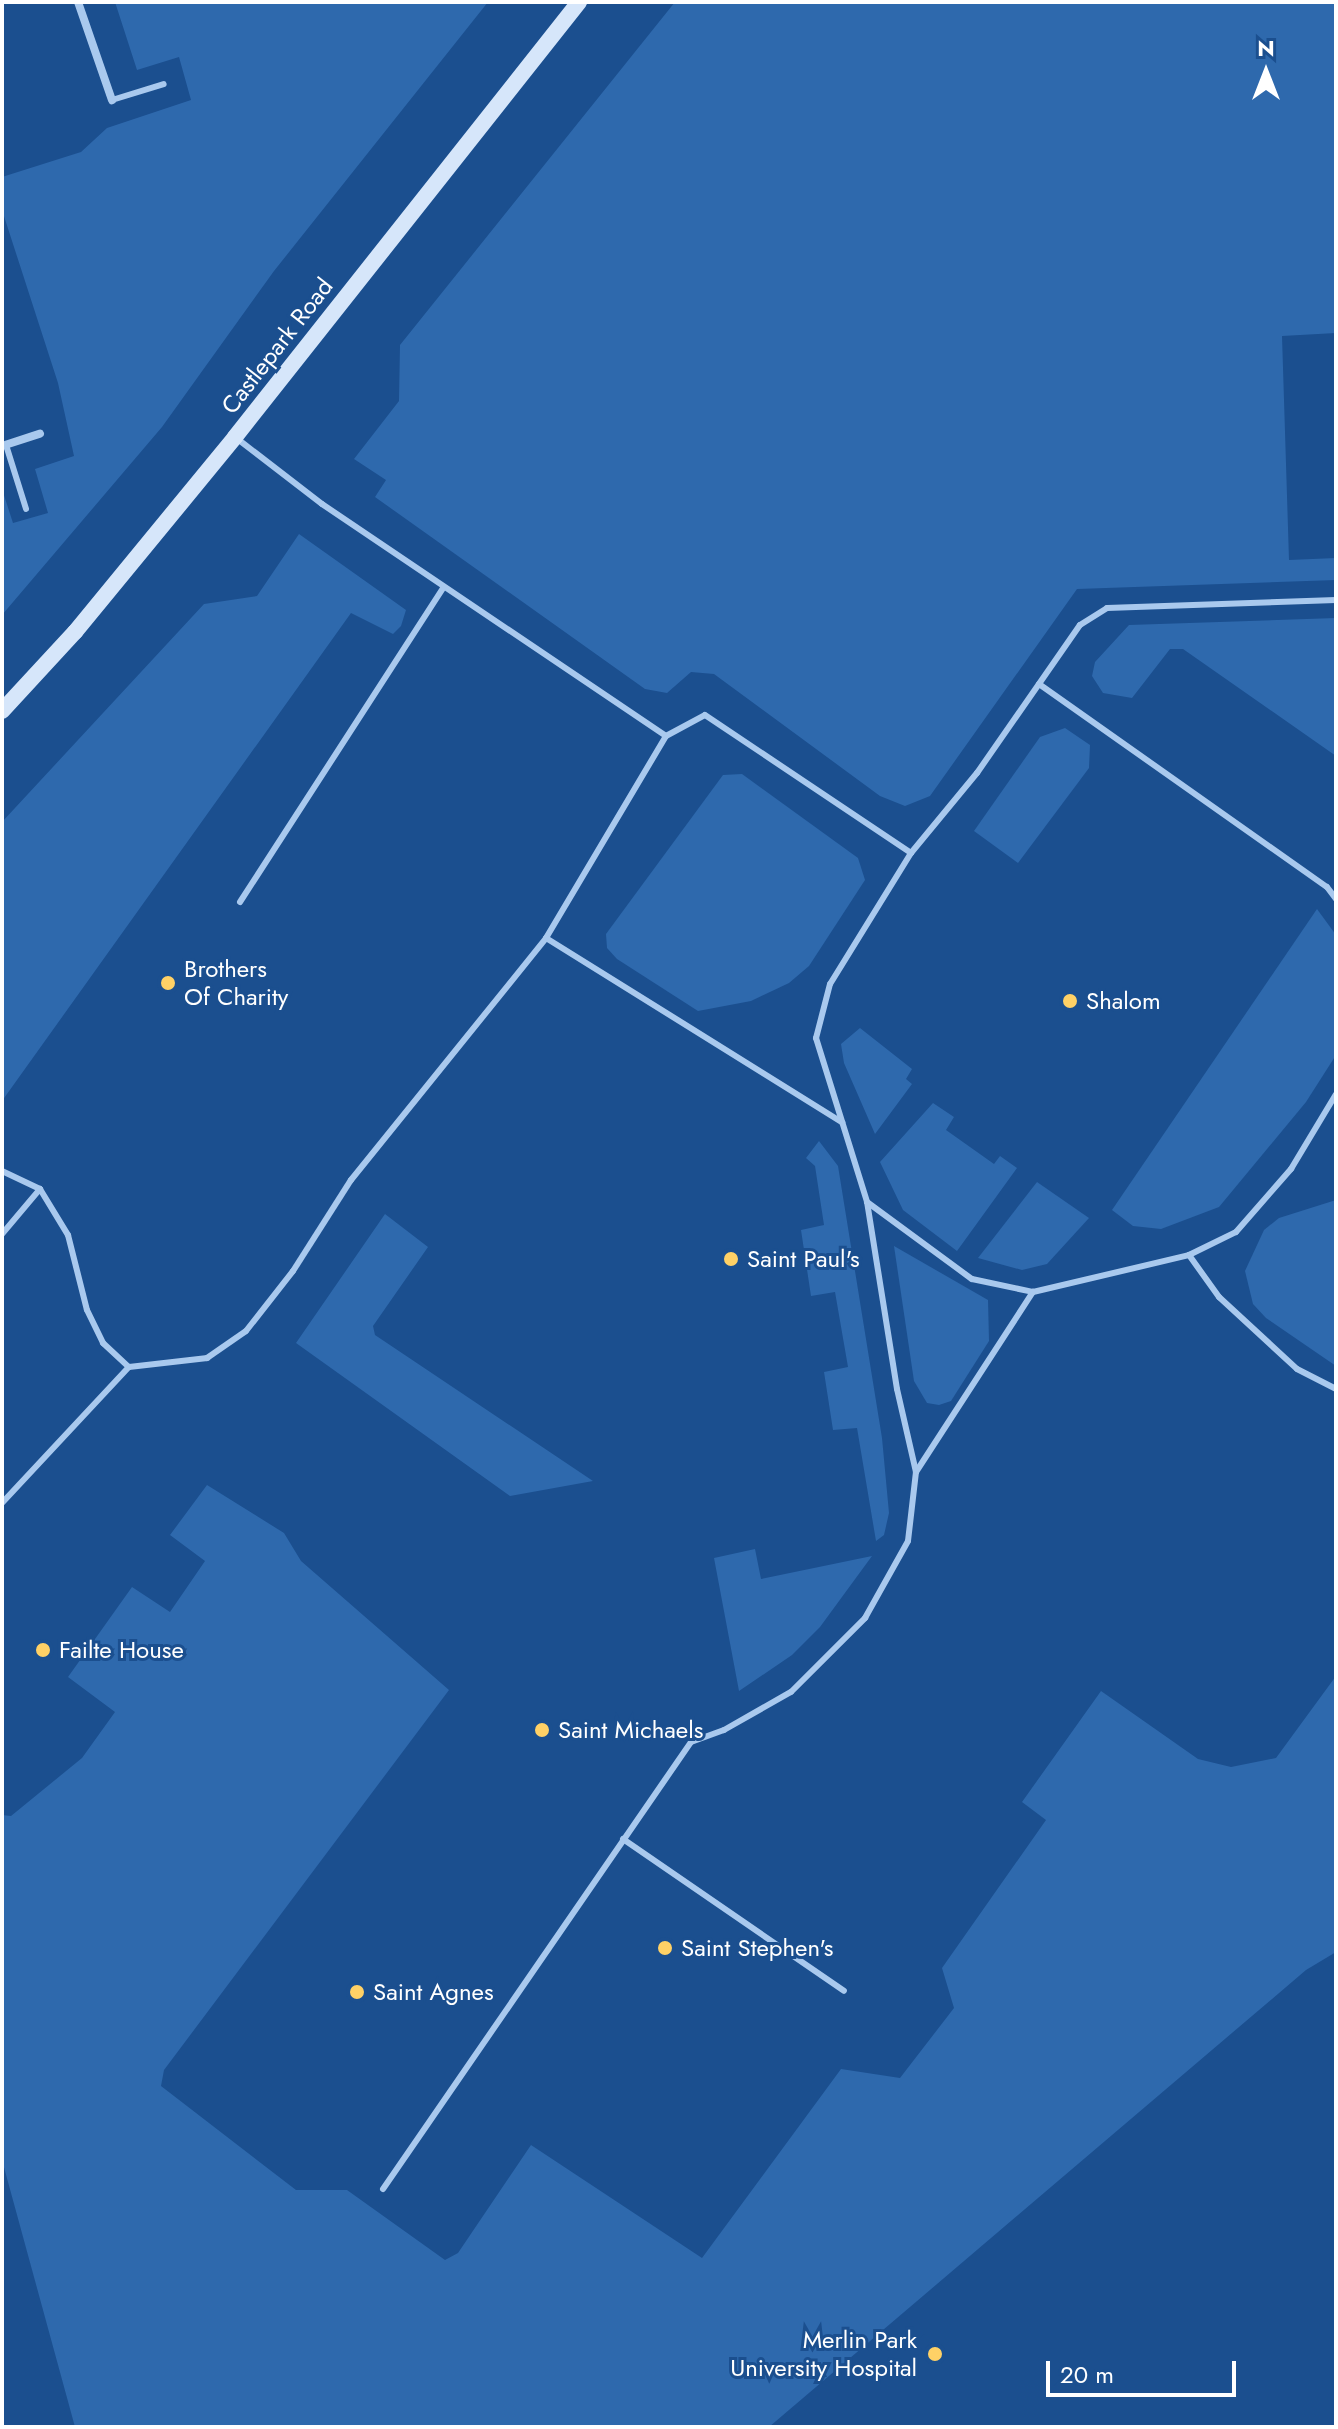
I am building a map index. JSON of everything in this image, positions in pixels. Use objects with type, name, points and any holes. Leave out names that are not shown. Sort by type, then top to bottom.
[{"type":"street","points":[[78,2],[112,100]]},
{"type":"street","name":"Castlepark Road","points":[[2,711],[75,632],[235,437],[579,2]]},
{"type":"street","points":[[4,445],[40,434]]},
{"type":"lane","points":[[112,100],[164,84]]},
{"type":"lane","points":[[235,437],[444,587],[666,736]]},
{"type":"lane","points":[[4,445],[26,509]]},
{"type":"lane","points":[[240,902],[444,587]]},
{"type":"lane","points":[[383,2189],[691,1742],[724,1730],[791,1692],[865,1618],[908,1541],[916,1472],[897,1389],[867,1202],[816,1038],[830,984],[911,853],[977,773],[1080,625],[1107,608],[1336,600]]},
{"type":"lane","points":[[1039,684],[1327,887],[1336,899]]},
{"type":"lane","points":[[2,1503],[129,1367],[207,1358],[246,1331],[293,1271],[351,1180],[546,938],[666,736],[705,715],[911,853]]},
{"type":"lane","points":[[546,938],[842,1122]]},
{"type":"lane","points":[[867,1202],[972,1279],[1033,1292],[1189,1255],[1236,1232],[1291,1169],[1336,1094]]},
{"type":"lane","points":[[2,1171],[40,1189],[68,1235],[87,1310],[103,1343],[129,1367]]},
{"type":"lane","points":[[2,1234],[40,1189]]},
{"type":"lane","points":[[1189,1255],[1219,1297],[1297,1369],[1336,1389]]},
{"type":"lane","points":[[916,1472],[1033,1292]]},
{"type":"lane","points":[[623,1839],[844,1991]]},
{"type":"shaded area","points":[[115,2],[488,2],[274,271],[162,427],[2,615],[2,489],[13,523],[48,513],[35,469],[74,456],[58,383],[2,210],[2,177],[81,152],[107,128],[191,100],[179,57],[137,70]]},
{"type":"shaded area","points":[[675,2],[1336,2],[1336,333],[1282,336],[1289,560],[1336,558],[1336,580],[1077,589],[930,796],[905,806],[880,796],[714,674],[691,672],[667,693],[645,689],[375,497],[386,480],[354,459],[399,401],[400,345]]},
{"type":"shaded area","points":[[299,534],[406,610],[401,626],[393,634],[351,613],[2,1101],[2,822],[204,604],[257,596]]},
{"type":"shaded area","points":[[1336,618],[1336,756],[1183,649],[1170,649],[1132,698],[1103,693],[1092,676],[1095,662],[1129,625]]},
{"type":"shaded area","points":[[1065,728],[1090,745],[1089,768],[1018,863],[974,831],[1040,737]]},
{"type":"shaded area","points":[[742,774],[858,858],[865,880],[809,966],[789,983],[751,1001],[698,1011],[617,959],[607,948],[606,934],[723,775]]},
{"type":"shaded area","points":[[1317,909],[1336,935],[1336,1055],[1306,1102],[1219,1207],[1161,1229],[1133,1226],[1112,1210]]},
{"type":"shaded area","points":[[860,1028],[912,1069],[906,1079],[912,1084],[875,1134],[844,1063],[841,1044]]},
{"type":"shaded area","points":[[933,1103],[954,1117],[946,1130],[994,1164],[1000,1156],[1017,1168],[957,1251],[903,1210],[880,1162]]},
{"type":"shaded area","points":[[819,1141],[838,1166],[882,1438],[889,1513],[884,1535],[876,1541],[857,1428],[833,1430],[824,1372],[848,1367],[835,1292],[811,1296],[801,1230],[824,1225],[815,1166],[806,1158]]},
{"type":"shaded area","points":[[1037,1182],[1089,1218],[1047,1264],[1022,1270],[978,1258]]},
{"type":"shaded area","points":[[1336,1200],[1336,1366],[1266,1318],[1253,1304],[1245,1271],[1264,1230],[1279,1218]]},
{"type":"shaded area","points":[[385,1214],[428,1247],[373,1326],[375,1335],[593,1481],[510,1496],[296,1343]]},
{"type":"shaded area","points":[[894,1246],[988,1300],[989,1341],[951,1401],[939,1405],[927,1403],[914,1381]]},
{"type":"shaded area","points":[[207,1485],[284,1533],[301,1561],[449,1690],[164,2070],[161,2086],[296,2190],[347,2190],[445,2260],[458,2253],[531,2145],[702,2258],[841,2069],[900,2078],[954,2008],[942,1968],[1046,1820],[1022,1802],[1101,1691],[1198,1759],[1231,1767],[1276,1758],[1336,1676],[1336,1952],[1306,1970],[769,2427],[75,2427],[2,2160],[2,1815],[11,1816],[82,1758],[115,1712],[68,1677],[132,1587],[170,1612],[205,1561],[170,1535]]},
{"type":"shaded area","points":[[755,1549],[761,1579],[872,1556],[820,1627],[792,1655],[739,1691],[714,1558]]},
{"type":"place","name":"Brothers Of Charity","points":[[168,983]]},
{"type":"place","name":"Shalom","points":[[1070,1001]]},
{"type":"place","name":"Saint Paul's","points":[[731,1259]]},
{"type":"place","name":"Failte House","points":[[43,1650]]},
{"type":"place","name":"Saint Michaels","points":[[542,1730]]},
{"type":"place","name":"Saint Stephen's","points":[[665,1948]]},
{"type":"place","name":"Saint Agnes","points":[[357,1992]]},
{"type":"place","name":"Merlin Park University Hospital","points":[[935,2354]]}]
